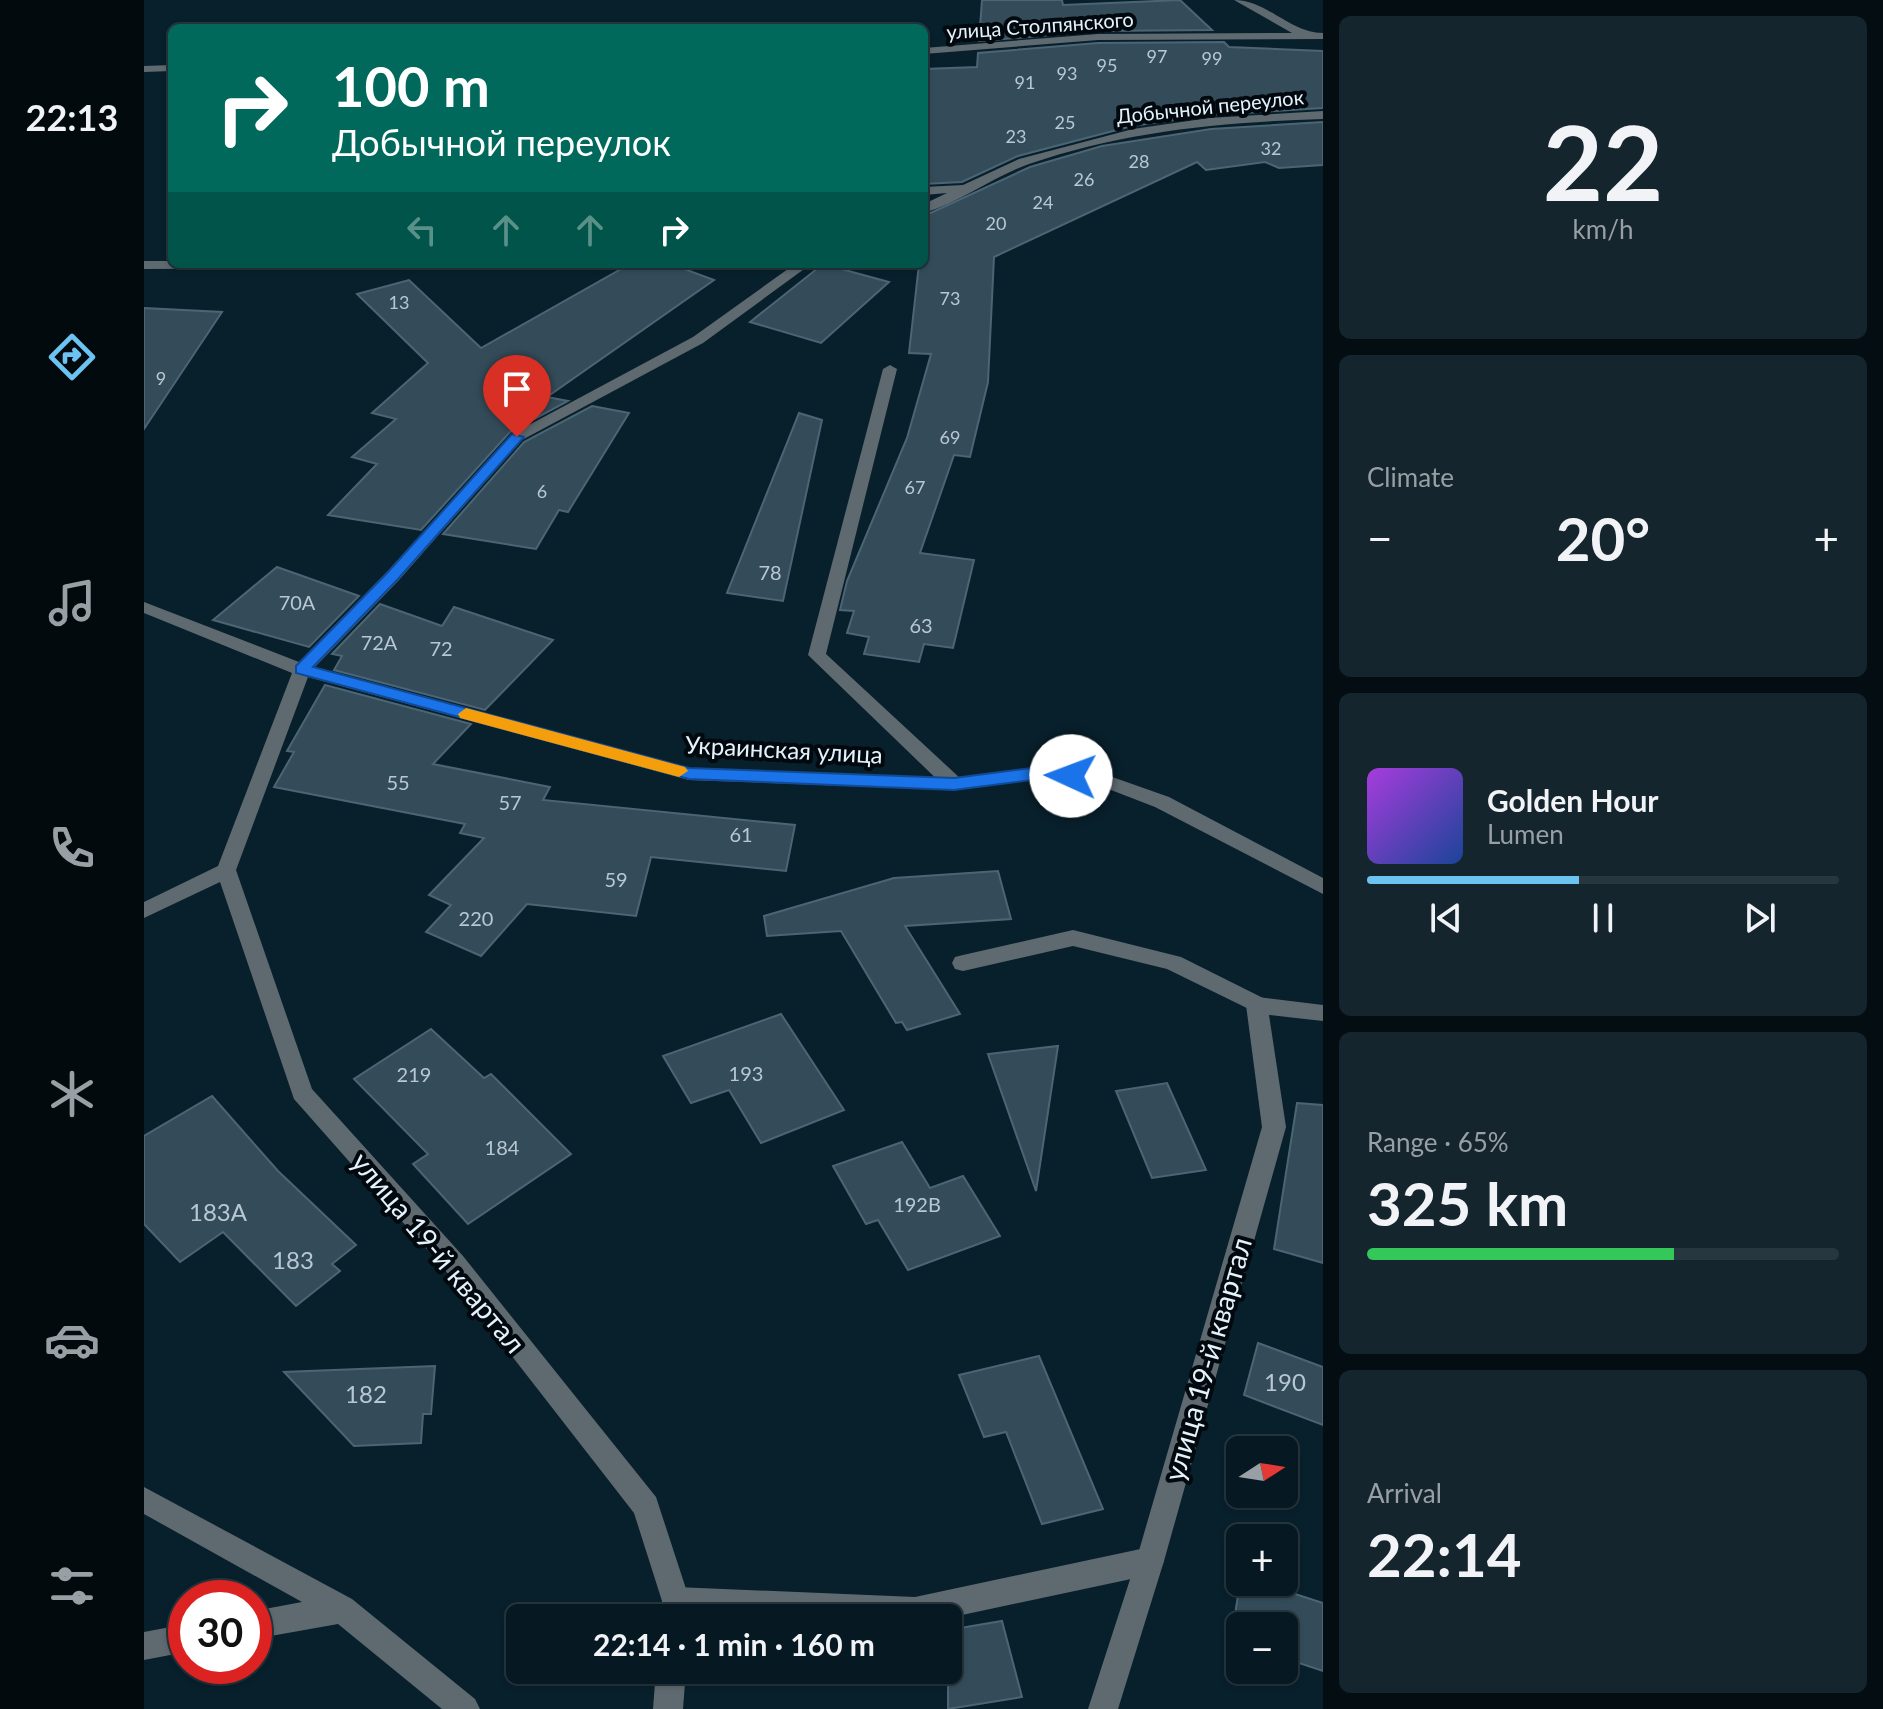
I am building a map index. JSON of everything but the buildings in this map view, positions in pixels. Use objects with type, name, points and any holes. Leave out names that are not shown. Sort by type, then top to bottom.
[{"type":"street","points":[[1239,0],[1303,35]]},
{"type":"street","name":"улица Столпянского","points":[[928,51],[1098,37],[1323,36]]},
{"type":"street","points":[[144,69],[168,68]]},
{"type":"street","name":"Добычной переулок","points":[[928,207],[1021,163],[1114,135],[1266,116],[1323,115]]},
{"type":"street","points":[[928,191],[976,186]]},
{"type":"street","points":[[144,265],[168,265]]},
{"type":"street","points":[[144,911],[226,870],[302,670],[393,576],[517,437],[698,340],[798,268]]},
{"type":"street","points":[[890,369],[817,655],[954,784]]},
{"type":"street","name":"Украинская улица","points":[[144,607],[302,670],[689,774],[954,784],[1040,773],[1101,779],[1162,802],[1323,887]]},
{"type":"street","name":"улица 19-й квартал","points":[[226,870],[302,1093],[454,1263],[646,1506],[674,1604]]},
{"type":"street","points":[[963,963],[1073,938],[1173,963],[1257,1005],[1323,1013]]},
{"type":"street","name":"улица 19-й квартал","points":[[1103,1709],[1150,1561],[1274,1127],[1257,1005]]},
{"type":"street","points":[[144,1500],[342,1609],[465,1709]]},
{"type":"street","points":[[948,1604],[1150,1561]]},
{"type":"street","points":[[272,1622],[342,1609]]},
{"type":"street","points":[[144,1646],[168,1641]]},
{"type":"street","points":[[668,1709],[670,1684]]},
{"type":"slow traffic","points":[[466,714],[679,771]]},
{"type":"route","points":[[517,437],[393,576],[302,670],[689,774],[954,784],[1040,773],[1071,776]]}]
